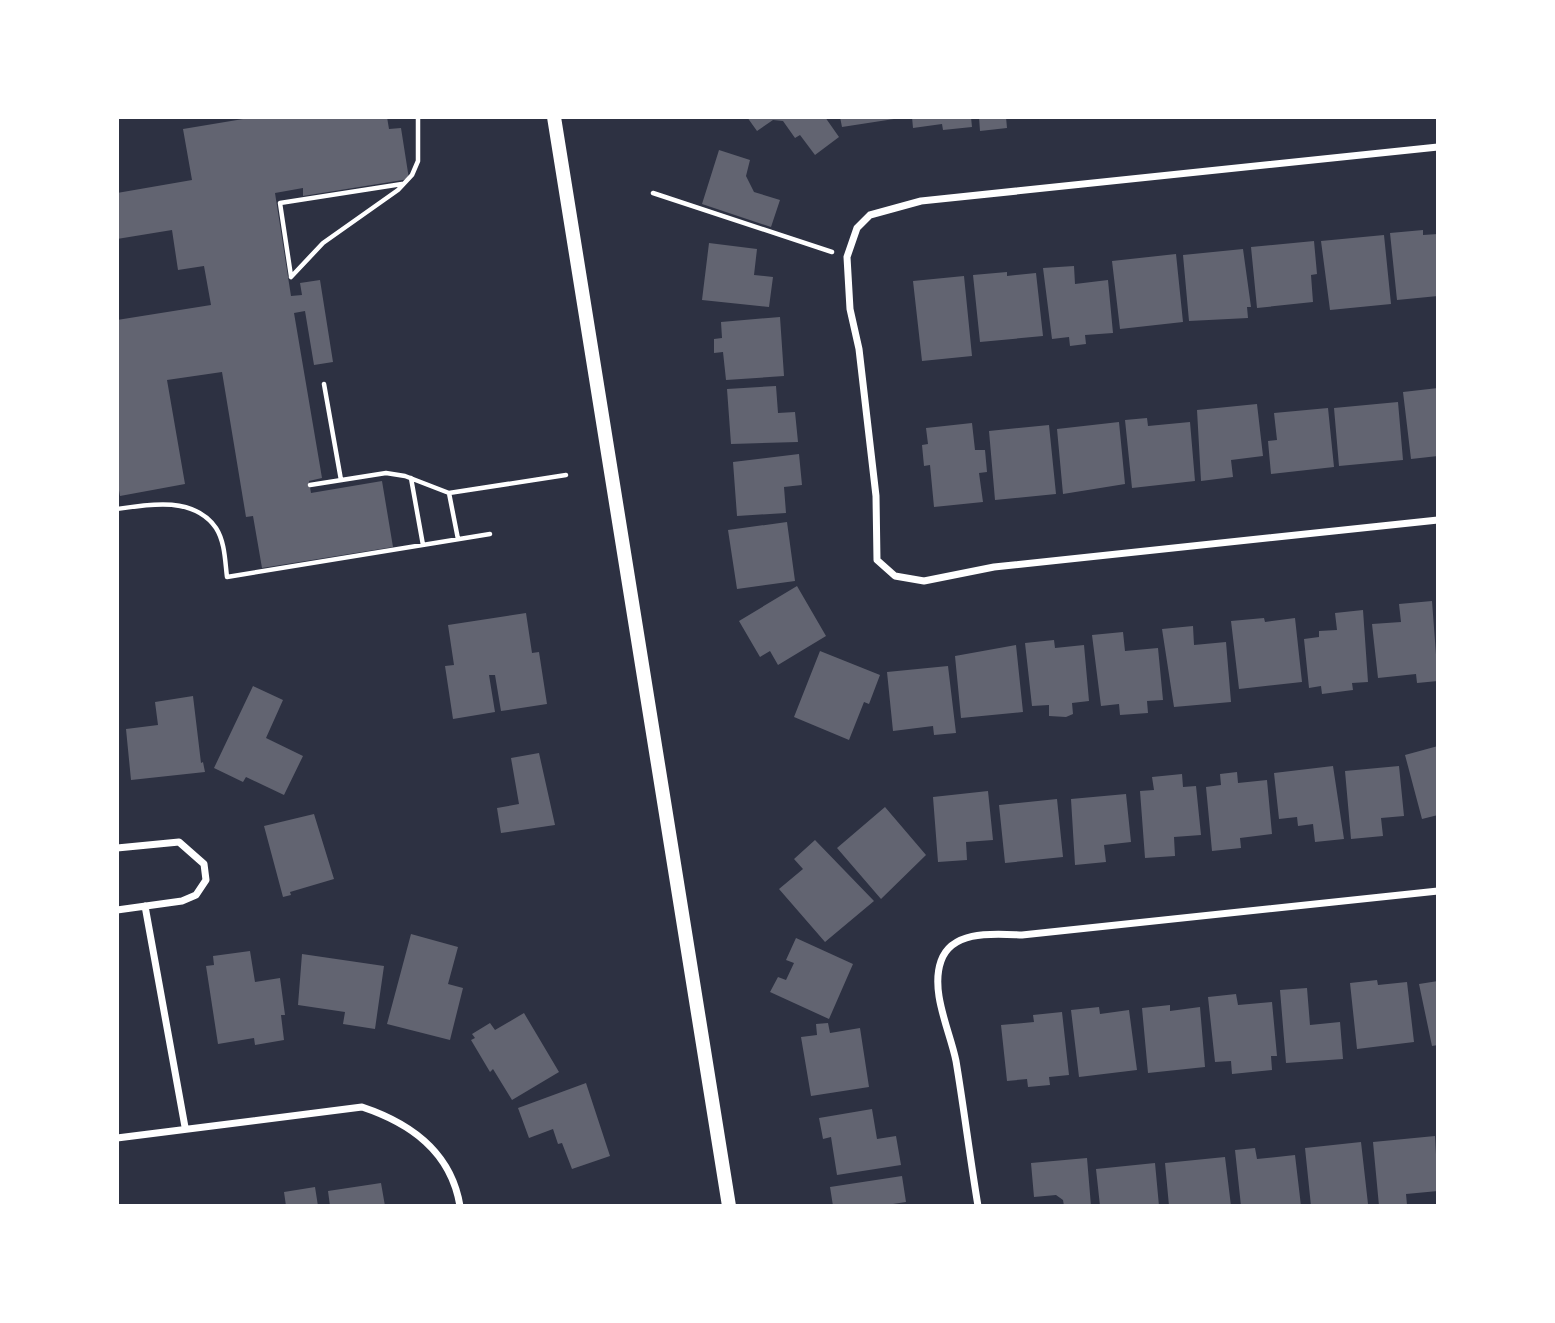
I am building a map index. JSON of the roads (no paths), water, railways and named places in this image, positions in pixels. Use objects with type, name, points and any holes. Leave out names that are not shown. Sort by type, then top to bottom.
[{"type":"main road","points":[[554,117],[729,1206]]},
{"type":"street","points":[[1438,147],[921,201],[870,215],[857,228],[847,257],[848,299],[859,349],[876,496],[877,560],[895,576],[924,581],[994,568],[1438,520]]},
{"type":"street","points":[[117,848],[179,842],[204,864],[206,880],[196,895],[182,901],[117,910]]},
{"type":"street","points":[[978,1206],[956,1060],[938,983],[941,959],[959,939],[987,934],[1022,935],[1438,891]]},
{"type":"street","points":[[145,906],[185,1127]]},
{"type":"street","points":[[117,1138],[185,1127],[362,1108],[390,1117],[412,1129],[431,1145],[454,1183],[460,1206]]}]
